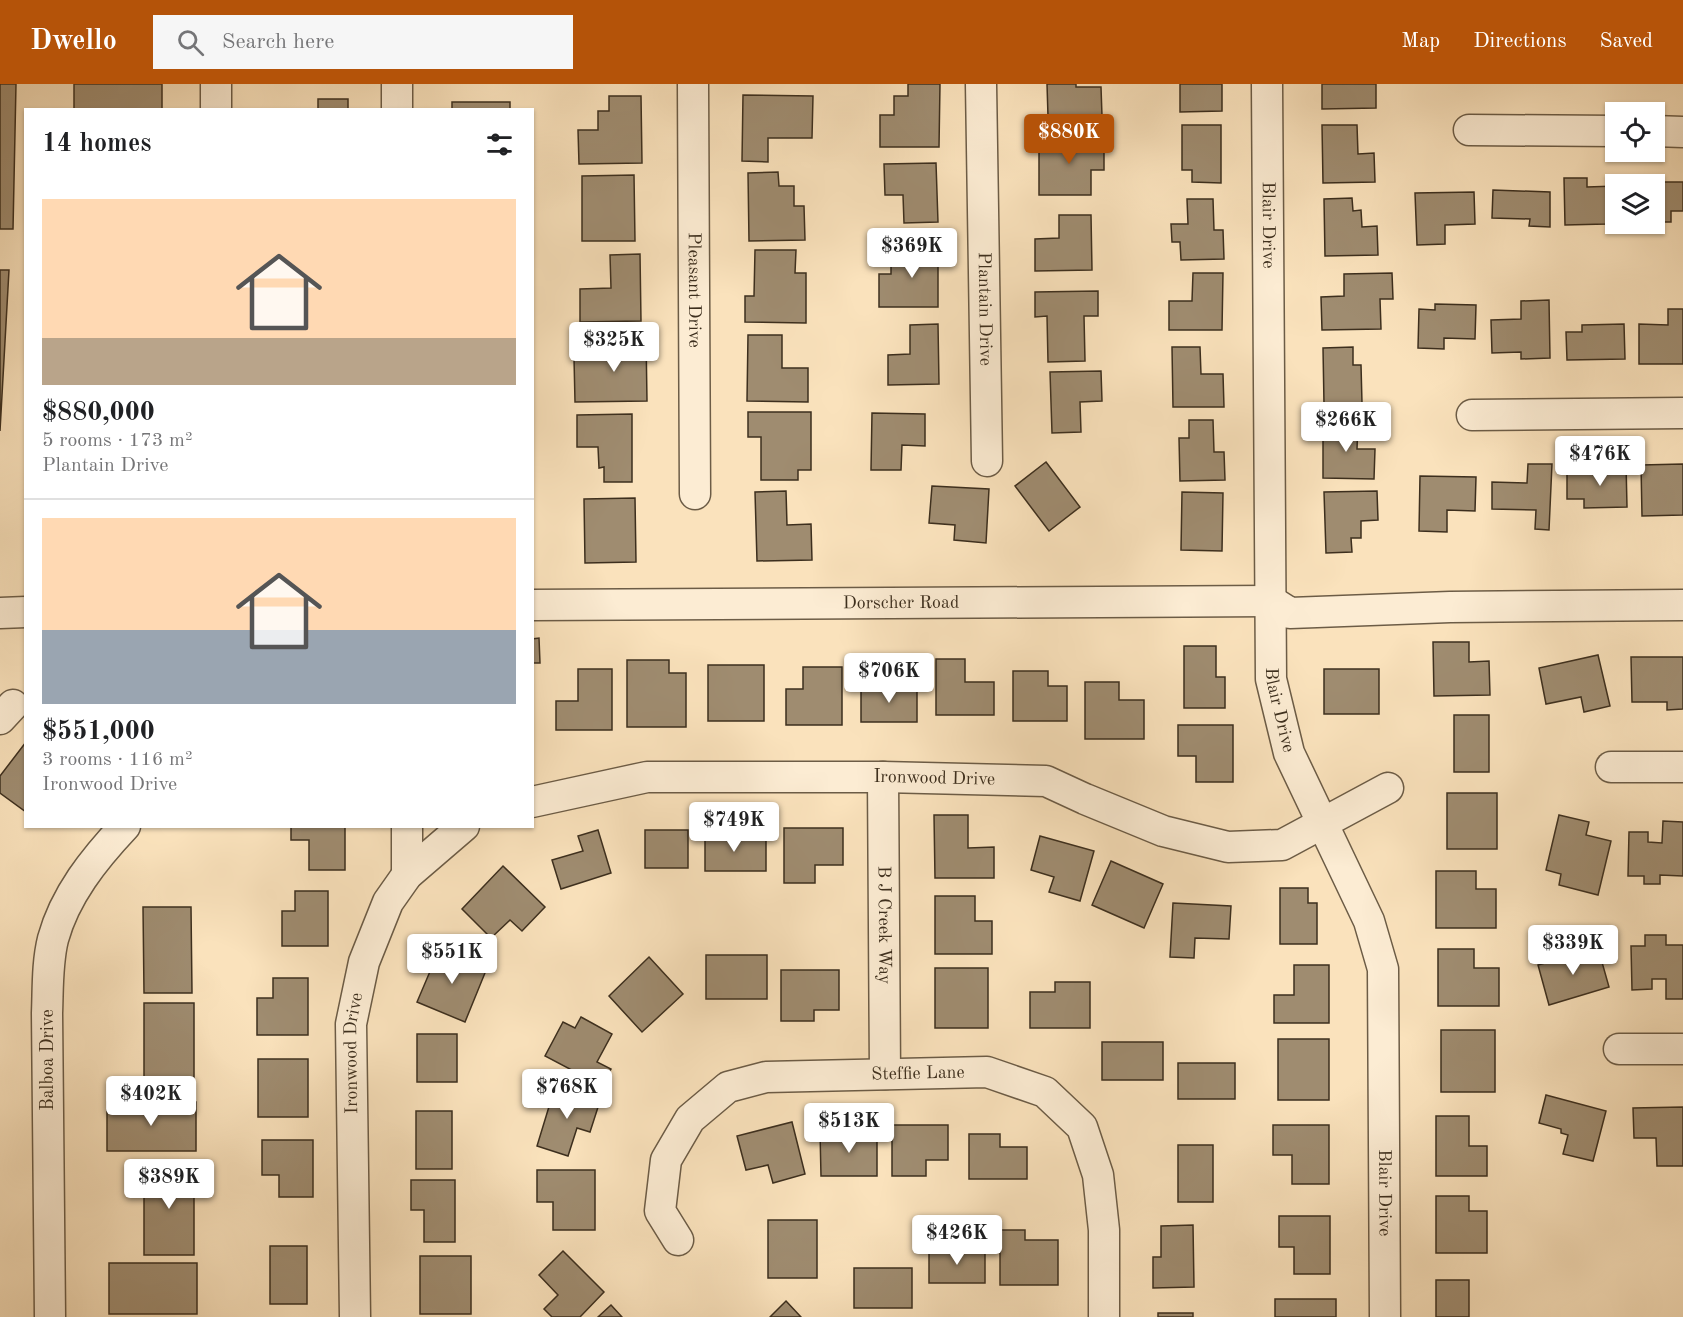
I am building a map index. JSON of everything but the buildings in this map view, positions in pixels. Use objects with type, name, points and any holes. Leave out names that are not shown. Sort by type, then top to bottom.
[{"type":"street","points":[[216,84],[216,108]]},
{"type":"street","points":[[397,84],[397,108]]},
{"type":"street","name":"Pleasant Drive","points":[[693,84],[695,494]]},
{"type":"street","name":"Plantain Drive","points":[[981,84],[987,461]]},
{"type":"street","name":"Blair Drive","points":[[1267,84],[1271,679],[1289,753],[1369,921],[1383,969],[1385,1317]]},
{"type":"street","points":[[1469,130],[1605,131]]},
{"type":"street","points":[[1665,131],[1683,132]]},
{"type":"street","points":[[1472,414],[1683,413]]},
{"type":"street","points":[[1271,601],[1290,613],[1450,607],[1683,605]]},
{"type":"street","name":"Dorscher Road","points":[[534,605],[1271,601]]},
{"type":"street","points":[[0,612],[24,612]]},
{"type":"street","points":[[1611,767],[1683,767]]},
{"type":"street","name":"Ironwood Drive","points":[[534,802],[647,777],[883,777],[1046,781],[1163,831],[1228,847],[1282,845],[1388,788]]},
{"type":"street","name":"B J Creek Way","points":[[883,777],[885,1074]]},
{"type":"street","name":"Balboa Drive","points":[[50,1317],[48,975],[53,940],[66,905],[82,878],[104,848],[123,828]]},
{"type":"street","points":[[406,828],[407,875]]},
{"type":"street","name":"Ironwood Drive","points":[[355,1317],[351,1024],[364,962],[388,902],[407,875],[462,828]]},
{"type":"street","points":[[1619,1049],[1683,1049]]},
{"type":"street","name":"Steffie Lane","points":[[678,1240],[660,1211],[666,1160],[690,1119],[728,1087],[766,1077],[987,1072],[1045,1092],[1082,1127],[1098,1175],[1104,1230],[1104,1317]]}]
